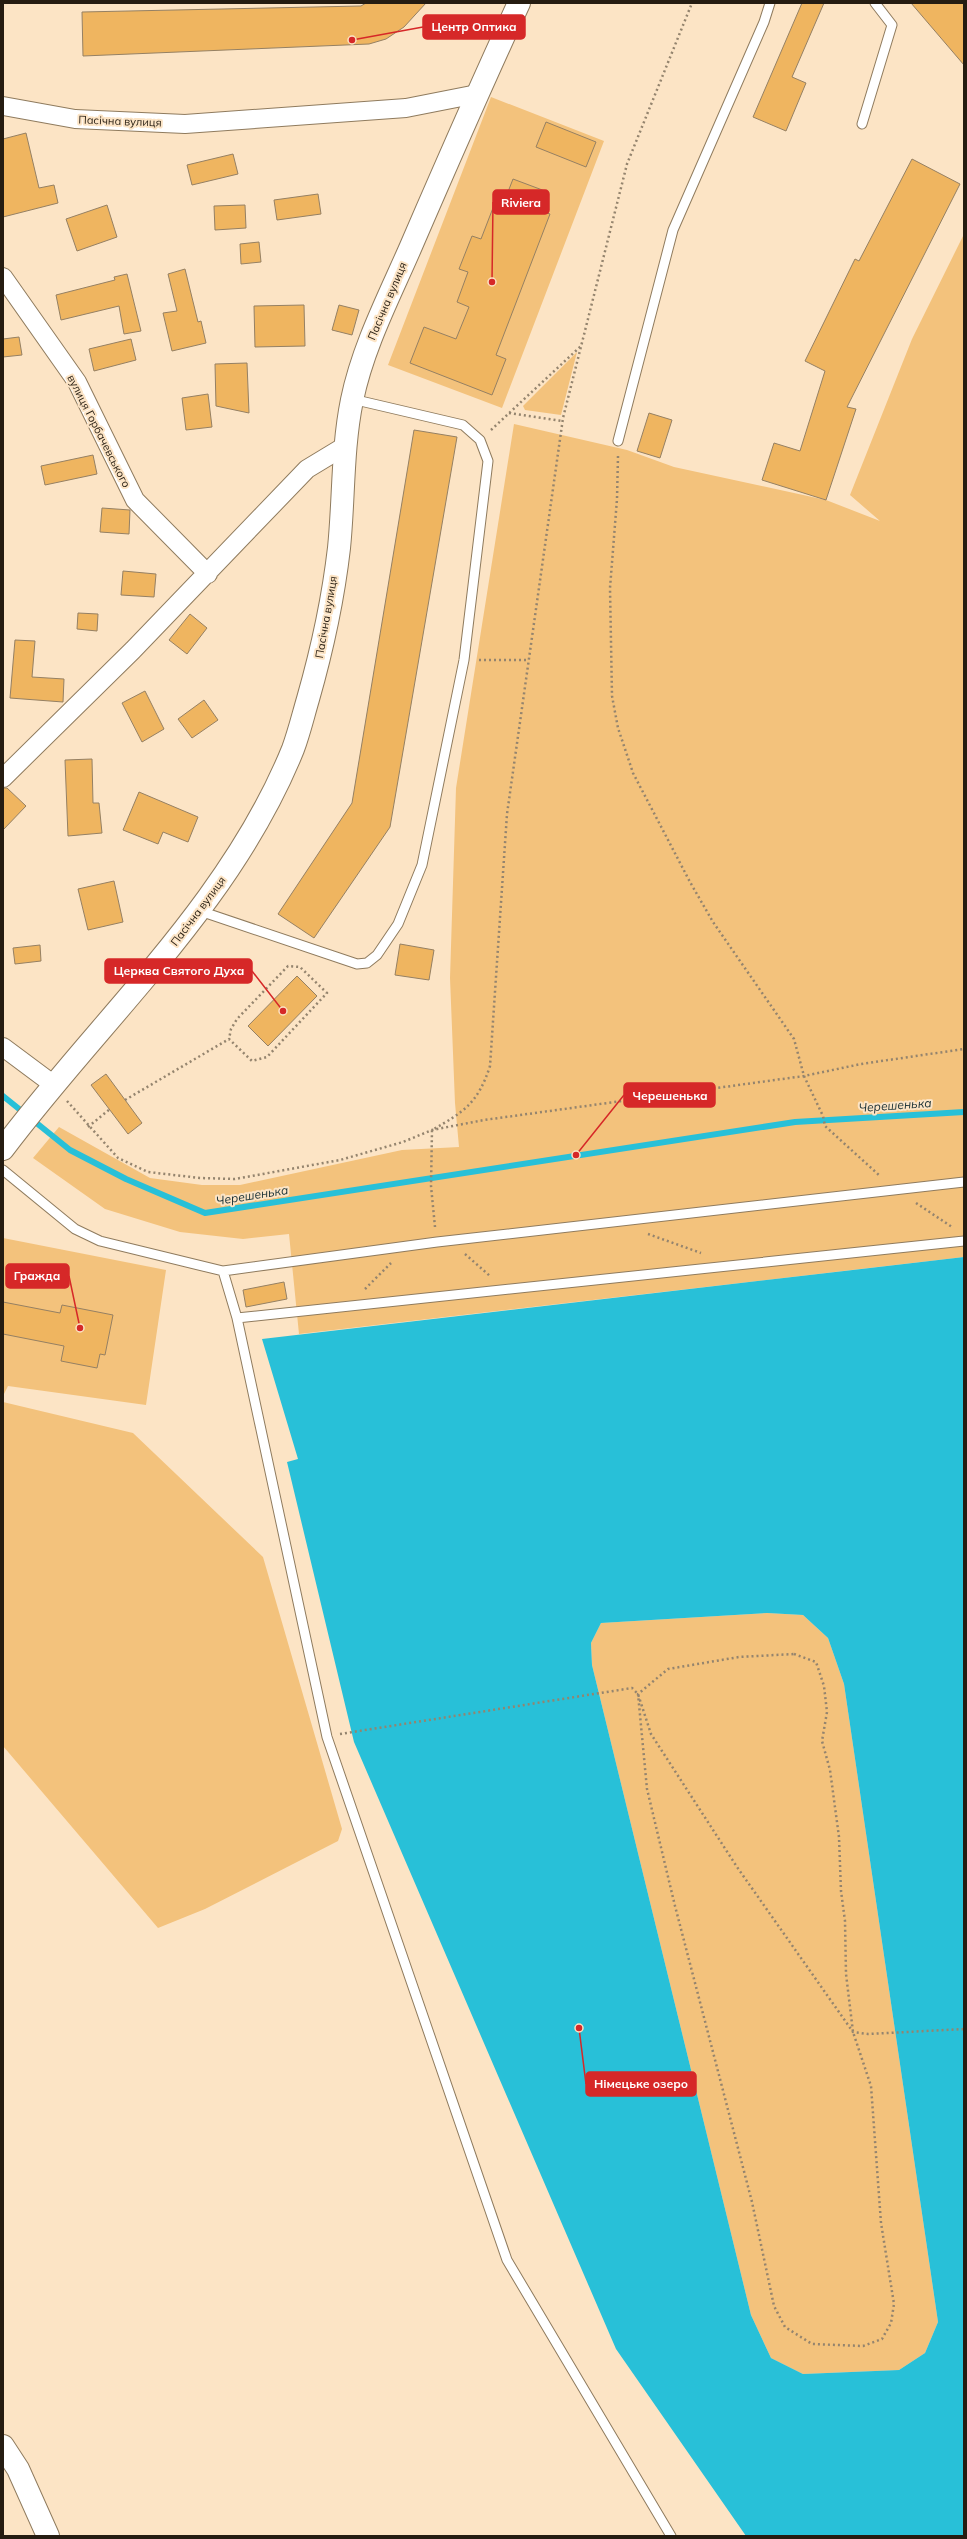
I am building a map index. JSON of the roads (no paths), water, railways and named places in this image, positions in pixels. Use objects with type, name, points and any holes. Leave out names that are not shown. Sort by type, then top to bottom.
[{"type":"street","name":"Пасічна вулиця","points":[[8,1142],[38,1103],[200,911],[230,868],[256,823],[294,748],[324,642],[339,548],[345,446],[352,399],[365,352],[477,94],[520,3]]},
{"type":"street","name":"Пасічна вулиця","points":[[3,106],[74,119],[186,124],[406,108],[477,94]]},
{"type":"street","name":"вулиця Горбачевського","points":[[3,277],[76,382],[135,500],[208,574]]},
{"type":"street","points":[[3,778],[208,574],[307,470],[345,446]]},
{"type":"street","points":[[3,1047],[54,1085]]},
{"type":"street","points":[[3,2446],[18,2468],[48,2536]]},
{"type":"lane","points":[[618,441],[673,230],[764,22],[770,3]]},
{"type":"lane","points":[[862,124],[892,25],[875,3]]},
{"type":"lane","points":[[200,911],[357,964],[367,963],[377,955],[398,924],[422,865],[464,660],[488,472],[488,461],[480,440],[473,431],[452,421],[352,399]]},
{"type":"lane","points":[[3,1170],[75,1229],[100,1242],[223,1271],[437,1242],[964,1182]]},
{"type":"lane","points":[[237,1318],[964,1241]]},
{"type":"lane","points":[[223,1271],[237,1318],[327,1737],[507,2260],[671,2536]]},
{"type":"water","points":[[964,1257],[964,2536],[746,2536],[616,2349],[354,1742],[287,1462],[298,1459],[262,1339]],"holes":[[[767,1613],[803,1615],[828,1638],[844,1684],[938,2322],[925,2353],[899,2370],[803,2374],[771,2358],[751,2315],[592,1665],[591,1643],[601,1623]]]},
{"type":"waterway","name":"Черешенька","points":[[3,1096],[70,1150],[126,1179],[205,1213],[795,1122],[964,1112]]},
{"type":"place","name":"Центр Оптика","points":[[352,40]]},
{"type":"place","name":"Riviera","points":[[492,282]]},
{"type":"place","name":"Церква Святого Духа","points":[[283,1011]]},
{"type":"place","name":"Черешенька","points":[[576,1155]]},
{"type":"place","name":"Гражда","points":[[80,1328]]},
{"type":"place","name":"Німецьке озеро","points":[[579,2028]]}]
